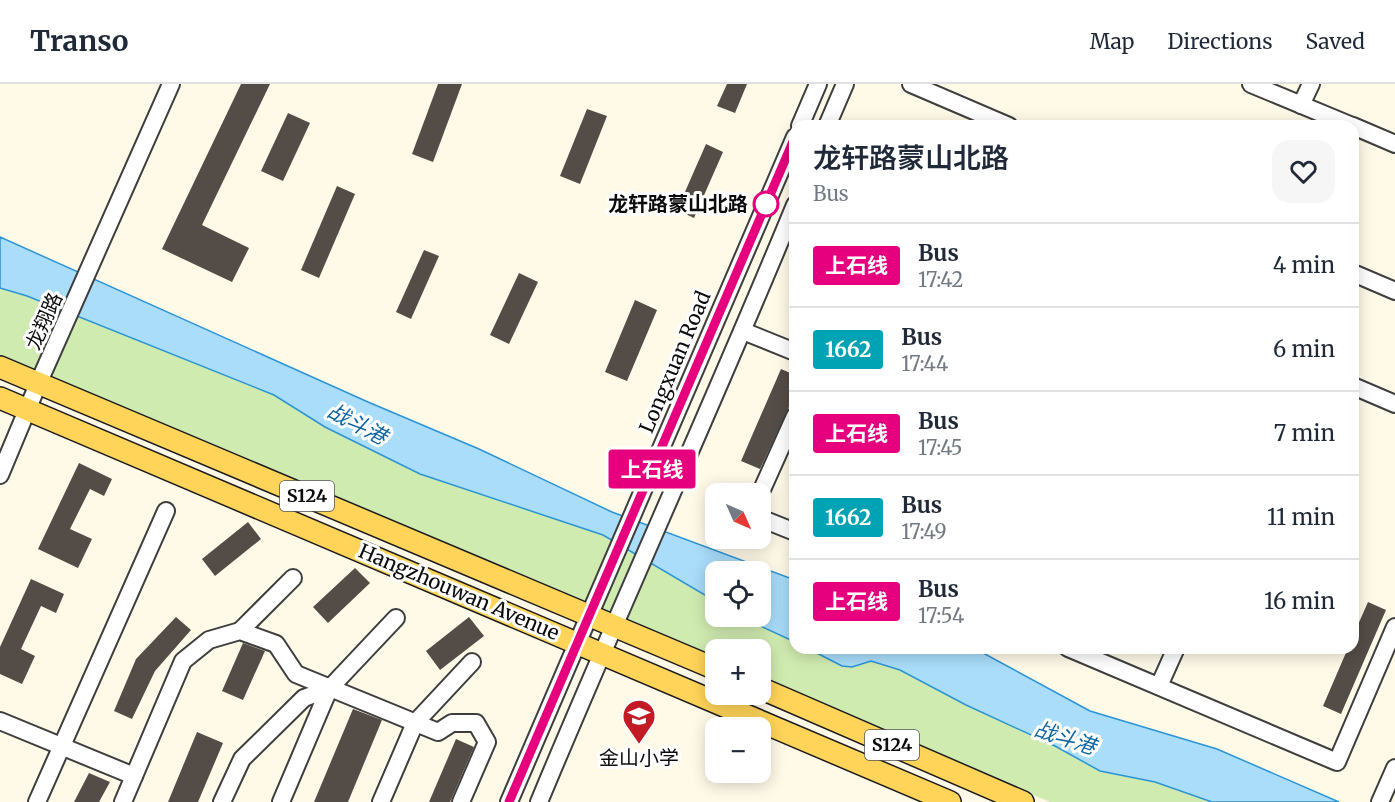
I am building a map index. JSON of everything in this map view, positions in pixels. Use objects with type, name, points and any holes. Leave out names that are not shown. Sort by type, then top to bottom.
[{"type":"main road","name":"Hangzhouwan Avenue","points":[[0,368],[705,664]]},
{"type":"main road","name":"Hangzhouwan Avenue","points":[[0,398],[579,642],[951,802]]},
{"type":"main road","name":"S124","points":[[771,693],[1023,802]]},
{"type":"street","name":"龙翔路","points":[[0,475],[171,84]]},
{"type":"street","points":[[803,120],[818,84]]},
{"type":"street","points":[[829,120],[844,84]]},
{"type":"street","points":[[911,84],[995,120]]},
{"type":"street","points":[[1251,84],[1337,120]]},
{"type":"street","points":[[1301,105],[1311,84]]},
{"type":"street","points":[[1359,129],[1395,144]]},
{"type":"street","name":"Longxuan Road","points":[[509,802],[789,151]]},
{"type":"street","points":[[539,802],[601,652],[743,331],[789,219]]},
{"type":"street","points":[[1359,276],[1395,291]]},
{"type":"street","points":[[743,331],[789,350]]},
{"type":"street","points":[[1359,389],[1395,404]]},
{"type":"street","points":[[765,483],[789,430]]},
{"type":"street","points":[[37,802],[166,511]]},
{"type":"street","points":[[771,522],[789,530]]},
{"type":"street","points":[[123,802],[183,661],[209,640],[240,631],[293,578]]},
{"type":"street","points":[[281,802],[329,689],[396,618]]},
{"type":"street","points":[[1082,654],[1337,762],[1395,627]]},
{"type":"street","points":[[240,631],[276,644],[296,674],[438,732],[452,723],[476,723],[487,742],[461,802]]},
{"type":"street","points":[[1159,686],[1173,654]]},
{"type":"street","points":[[381,802],[415,723],[472,662]]},
{"type":"street","points":[[222,802],[242,759],[304,698],[329,689]]},
{"type":"street","points":[[0,721],[134,777]]},
{"type":"street","points":[[1380,802],[1395,768]]},
{"type":"green space","points":[[0,286],[277,392],[606,531],[705,590],[705,627],[771,627],[789,635],[789,654],[852,654],[874,658],[1223,802],[1050,802],[771,685],[771,639],[705,639],[705,658],[0,360]]},
{"type":"water","name":"战斗港","points":[[0,237],[368,402],[479,449],[612,512],[705,547],[705,549],[712,549],[744,561],[705,561],[705,595],[603,535],[420,474],[325,427],[274,395],[27,296],[0,288]]},
{"type":"water","points":[[771,571],[789,578],[789,639],[763,627],[771,627]]},
{"type":"water","name":"战斗港","points":[[819,654],[985,654],[1090,711],[1217,749],[1339,802],[1212,802],[1155,782],[1100,771],[1055,746],[966,705],[900,670],[871,661],[852,667],[842,666]]},
{"type":"building","points":[[241,84],[270,84],[202,225],[249,248],[232,282],[162,249]]},
{"type":"building","points":[[438,84],[462,84],[433,162],[412,154]]},
{"type":"building","points":[[727,84],[747,84],[735,113],[717,106]]},
{"type":"building","points":[[587,109],[607,116],[580,184],[560,176]]},
{"type":"building","points":[[288,113],[310,123],[283,181],[261,171]]},
{"type":"building","points":[[706,144],[723,152],[694,218],[677,210]]},
{"type":"building","points":[[337,186],[355,194],[319,278],[301,270]]},
{"type":"building","points":[[424,250],[439,256],[411,319],[396,312]]},
{"type":"building","points":[[519,273],[538,282],[509,344],[490,335]]},
{"type":"building","points":[[635,300],[657,310],[627,381],[605,372]]},
{"type":"building","points":[[781,369],[789,372],[789,407],[760,469],[741,461]]},
{"type":"building","points":[[79,463],[112,479],[104,496],[90,489],[70,529],[92,539],[78,568],[38,549]]},
{"type":"building","points":[[248,522],[261,539],[215,576],[202,559]]},
{"type":"building","points":[[355,568],[370,583],[328,623],[313,607]]},
{"type":"building","points":[[31,579],[64,594],[56,613],[41,606],[21,649],[35,656],[22,684],[0,674],[0,647]]},
{"type":"building","points":[[1368,602],[1386,610],[1341,714],[1323,706],[1345,654],[1359,654],[1359,622]]},
{"type":"building","points":[[176,617],[191,630],[155,671],[132,719],[114,711],[136,659]]},
{"type":"building","points":[[469,617],[484,636],[440,670],[426,651]]},
{"type":"building","points":[[243,643],[265,651],[243,700],[222,691]]},
{"type":"building","points":[[353,709],[382,720],[348,802],[314,802]]},
{"type":"building","points":[[197,732],[223,743],[198,802],[168,802]]},
{"type":"building","points":[[456,739],[474,747],[450,802],[429,802]]},
{"type":"building","points":[[89,773],[110,782],[99,802],[74,802]]},
{"type":"bus line","name":"上石线","points":[[509,802],[789,151]]},
{"type":"place","name":"龙轩路蒙山北路","points":[[766,204]]},
{"type":"place","name":"金山小学","points":[[639,745]]}]
